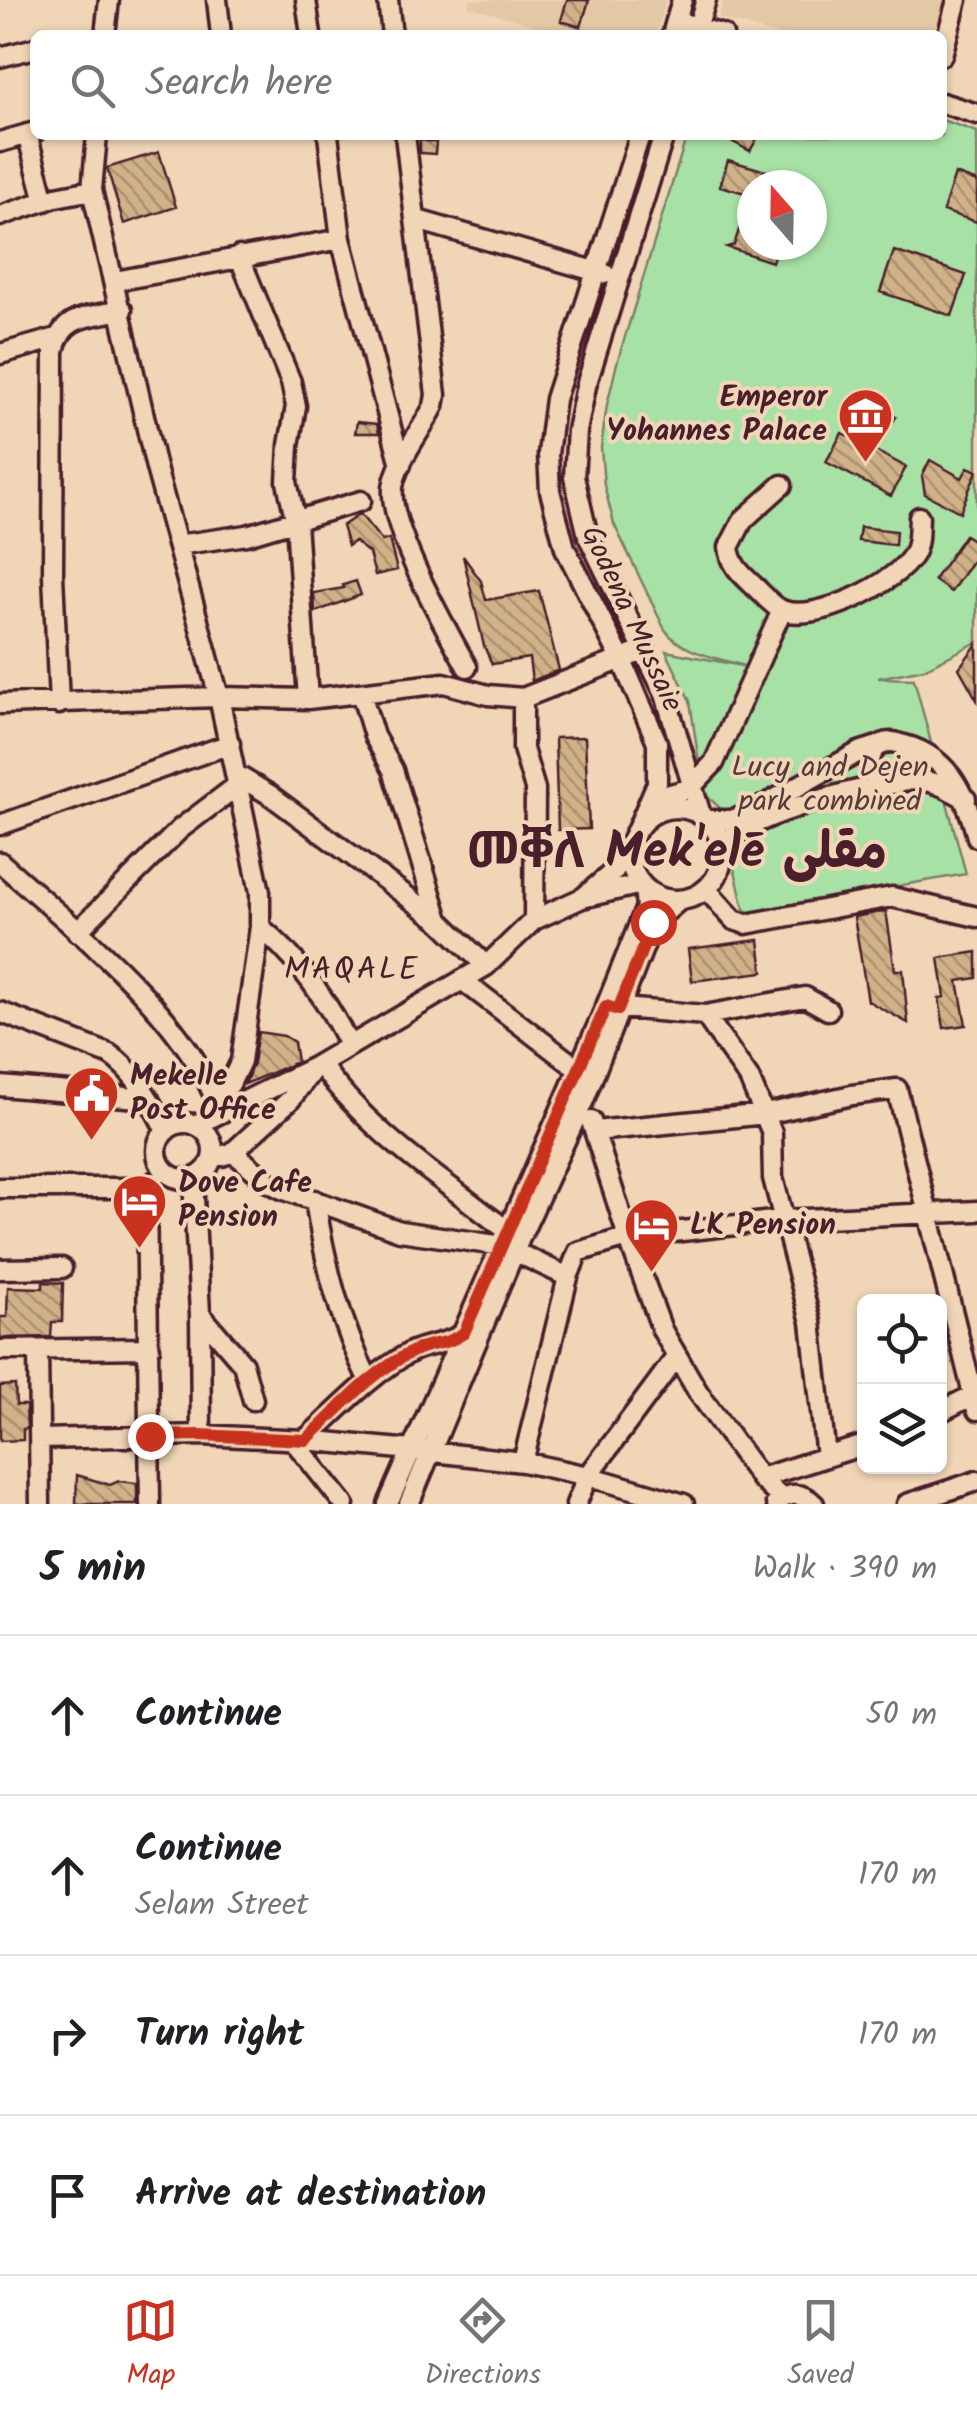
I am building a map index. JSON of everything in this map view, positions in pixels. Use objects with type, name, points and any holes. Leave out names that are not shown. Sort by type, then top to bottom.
[{"type":"street","points":[[106,30],[109,0]]},
{"type":"street","points":[[217,0],[220,30]]},
{"type":"street","points":[[306,0],[311,30]]},
{"type":"street","points":[[388,0],[391,30]]},
{"type":"street","points":[[674,28],[682,0]]},
{"type":"street","points":[[696,30],[706,0]]},
{"type":"street","points":[[947,37],[957,0]]},
{"type":"street","points":[[0,57],[30,49]]},
{"type":"street","points":[[947,105],[977,114]]},
{"type":"street","points":[[0,142],[30,133]]},
{"type":"street","points":[[32,140],[45,201]]},
{"type":"street","points":[[97,140],[92,190],[156,468],[219,697],[260,892],[260,927],[241,1061],[218,1108]]},
{"type":"street","points":[[329,140],[342,239],[401,464]]},
{"type":"street","points":[[407,140],[436,395],[434,406],[392,485],[393,499],[410,556],[467,667]]},
{"type":"street","name":"Godena Mussaie","points":[[633,839],[652,799],[659,770],[657,742],[622,661],[565,548],[548,473],[555,399],[638,140]]},
{"type":"street","name":"Godena Mussaie","points":[[662,140],[583,399],[574,477],[588,536],[670,708],[704,818]]},
{"type":"street","points":[[0,216],[92,190]]},
{"type":"street","points":[[416,220],[620,278]]},
{"type":"street","points":[[115,281],[342,239]]},
{"type":"street","points":[[240,256],[291,382],[296,406],[288,445],[287,482],[296,522],[308,699]]},
{"type":"street","points":[[59,704],[53,575],[54,351],[64,326],[122,310]]},
{"type":"street","points":[[0,354],[57,338]]},
{"type":"street","points":[[782,486],[743,520],[729,547],[735,567],[782,610],[802,612],[835,605],[886,580],[916,549],[918,516]]},
{"type":"street","points":[[177,546],[248,535],[361,501]]},
{"type":"street","points":[[652,799],[683,792],[714,763],[782,610]]},
{"type":"street","points":[[0,704],[219,697],[308,699],[444,683],[488,695],[523,698],[645,650]]},
{"type":"street","points":[[360,694],[374,736],[393,770],[440,920]]},
{"type":"street","points":[[523,698],[522,749],[535,789],[534,920]]},
{"type":"street","points":[[582,898],[614,871],[646,819],[664,810],[682,808],[704,818],[730,820],[745,816],[859,752],[890,743],[908,745],[954,778],[966,794],[977,838]]},
{"type":"street","points":[[890,743],[906,748],[912,762],[910,772],[894,783],[877,778],[870,765],[874,750],[890,743]]},
{"type":"street","points":[[0,825],[230,744]]},
{"type":"street","points":[[722,846],[734,834],[846,792],[924,779],[966,794]]},
{"type":"street","points":[[237,780],[270,795],[440,920],[486,966]]},
{"type":"street","points":[[77,932],[180,829],[237,780]]},
{"type":"street","points":[[409,1504],[434,1452],[512,1242],[653,922],[680,900],[706,889],[721,865],[722,846],[704,818]]},
{"type":"street","points":[[612,1008],[646,899],[630,862],[633,839]]},
{"type":"street","points":[[0,862],[158,1011],[194,1055],[218,1108]]},
{"type":"street","points":[[164,1171],[158,1147],[166,1131],[178,1124],[196,1125],[218,1108],[318,1066],[486,966],[534,920],[582,898],[643,885],[661,897],[680,900]]},
{"type":"street","points":[[706,889],[734,920],[746,924],[892,897],[977,918]]},
{"type":"street","points":[[260,927],[319,990],[349,1045]]},
{"type":"street","points":[[462,980],[586,1069]]},
{"type":"street","points":[[612,1008],[706,1014],[805,996],[828,1010]]},
{"type":"street","points":[[0,1012],[109,1054],[127,1068],[166,1131]]},
{"type":"street","points":[[706,1014],[749,1078],[772,1133],[773,1178],[810,1322],[826,1457]]},
{"type":"street","points":[[212,1159],[233,1152],[291,1100],[318,1066]]},
{"type":"street","points":[[318,1066],[368,1120],[512,1242],[568,1276]]},
{"type":"street","points":[[586,1069],[584,1100],[662,1330],[698,1392],[778,1501],[800,1494],[814,1504]]},
{"type":"street","points":[[0,1086],[149,1099]]},
{"type":"street","points":[[595,1132],[766,1114],[897,1089],[975,1399],[947,1409]]},
{"type":"street","points":[[388,1504],[464,1333],[584,1100]]},
{"type":"street","points":[[164,1171],[193,1178],[208,1168],[212,1141],[196,1125]]},
{"type":"street","points":[[233,1152],[268,1182],[400,1232],[512,1242]]},
{"type":"street","points":[[0,1188],[146,1188],[164,1171]]},
{"type":"street","points":[[193,1178],[200,1314],[200,1435]]},
{"type":"street","points":[[146,1188],[150,1504]]},
{"type":"street","points":[[315,1200],[335,1298],[348,1338],[369,1381]]},
{"type":"street","points":[[523,1462],[568,1276],[578,1252],[628,1237],[782,1220],[977,1211]]},
{"type":"street","points":[[0,1269],[62,1268]]},
{"type":"street","points":[[200,1314],[243,1364],[253,1400]]},
{"type":"street","points":[[299,1440],[369,1381],[414,1350],[448,1344],[464,1333]]},
{"type":"street","points":[[0,1350],[150,1348]]},
{"type":"street","points":[[38,1350],[40,1504]]},
{"type":"street","points":[[576,1504],[588,1476],[677,1356]]},
{"type":"street","points":[[41,1439],[200,1435],[434,1452],[523,1462],[684,1504]]},
{"type":"street","points":[[299,1440],[344,1504]]},
{"type":"street","points":[[760,1478],[857,1447]]},
{"type":"street","points":[[908,1504],[977,1481]]},
{"type":"shaded area","points":[[470,0],[666,0],[657,30],[549,30],[468,6]]},
{"type":"shaded area","points":[[724,0],[944,0],[935,30],[760,30],[718,18]]},
{"type":"green space","name":"Lucy and Dejen park combined","points":[[947,122],[977,132],[977,642],[924,669],[878,678],[914,679],[966,874],[748,912],[744,909],[732,858],[734,834],[724,812],[706,795],[690,701],[666,651],[747,667],[701,654],[679,643],[664,628],[614,524],[604,485],[601,447],[607,405],[685,140],[947,140]]},
{"type":"building","points":[[567,0],[589,0],[581,27],[561,21]]},
{"type":"building","points":[[420,140],[436,142],[435,154],[420,153]]},
{"type":"building","points":[[729,140],[756,140],[750,151]]},
{"type":"building","points":[[159,152],[176,207],[124,224],[107,168]]},
{"type":"building","points":[[728,160],[763,170],[737,170],[737,191],[720,186]]},
{"type":"building","points":[[955,174],[977,182],[977,222],[943,211]]},
{"type":"building","points":[[894,251],[966,275],[952,316],[880,292]]},
{"type":"building","points":[[865,397],[896,417],[888,429],[857,410]]},
{"type":"building","points":[[357,422],[377,424],[379,433],[355,433]]},
{"type":"building","name":"Emperor Yohannes Palace","points":[[842,433],[906,467],[891,496],[826,462]]},
{"type":"building","points":[[930,460],[962,478],[968,467],[977,471],[960,512],[925,494],[922,476]]},
{"type":"building","points":[[360,514],[382,541],[389,539],[397,570],[375,575],[369,553],[354,541],[348,546],[342,526]]},
{"type":"building","points":[[860,527],[896,531],[895,545],[858,541]]},
{"type":"building","points":[[965,535],[977,543],[977,554],[951,592],[934,580]]},
{"type":"building","points":[[463,556],[481,581],[486,600],[539,591],[559,670],[532,681],[529,658],[492,664],[484,646]]},
{"type":"building","points":[[356,581],[361,595],[315,612],[314,593],[344,588],[343,585]]},
{"type":"building","points":[[977,644],[977,700],[959,668]]},
{"type":"building","points":[[585,737],[589,829],[558,830],[555,738]]},
{"type":"building","points":[[886,911],[895,970],[903,970],[908,1023],[868,1001],[854,917]]},
{"type":"building","points":[[759,940],[763,972],[692,981],[688,949]]},
{"type":"building","points":[[977,952],[977,978],[958,981],[966,1025],[944,1028],[939,998],[945,997],[939,958]]},
{"type":"building","points":[[258,1032],[284,1036],[294,1042],[297,1062],[245,1084],[253,1063]]},
{"type":"building","points":[[43,1282],[63,1283],[62,1322],[52,1322],[51,1337],[0,1338],[0,1317],[7,1317],[8,1287],[43,1288]]},
{"type":"building","points":[[15,1385],[16,1405],[26,1405],[27,1429],[23,1429],[23,1440],[0,1441],[0,1386]]},
{"type":"building","points":[[77,1475],[110,1485],[119,1481],[137,1483],[137,1504],[76,1504]]},
{"type":"place","name":"Emperor Yohannes Palace","points":[[866,464]]},
{"type":"place","name":"Mekelle Post Office","points":[[91,1143]]},
{"type":"place","name":"Dove Cafe Pension","points":[[139,1250]]},
{"type":"place","name":"LK Pension","points":[[651,1275]]},
{"type":"district","name":"መቐለ Mek'elē مقلى","points":[[677,854]]},
{"type":"district","name":"MAQALE","points":[[352,970]]},
{"type":"route","points":[[150,1436],[306,1440],[369,1381],[414,1350],[448,1344],[464,1333],[606,1006],[618,1010],[653,922]]}]
